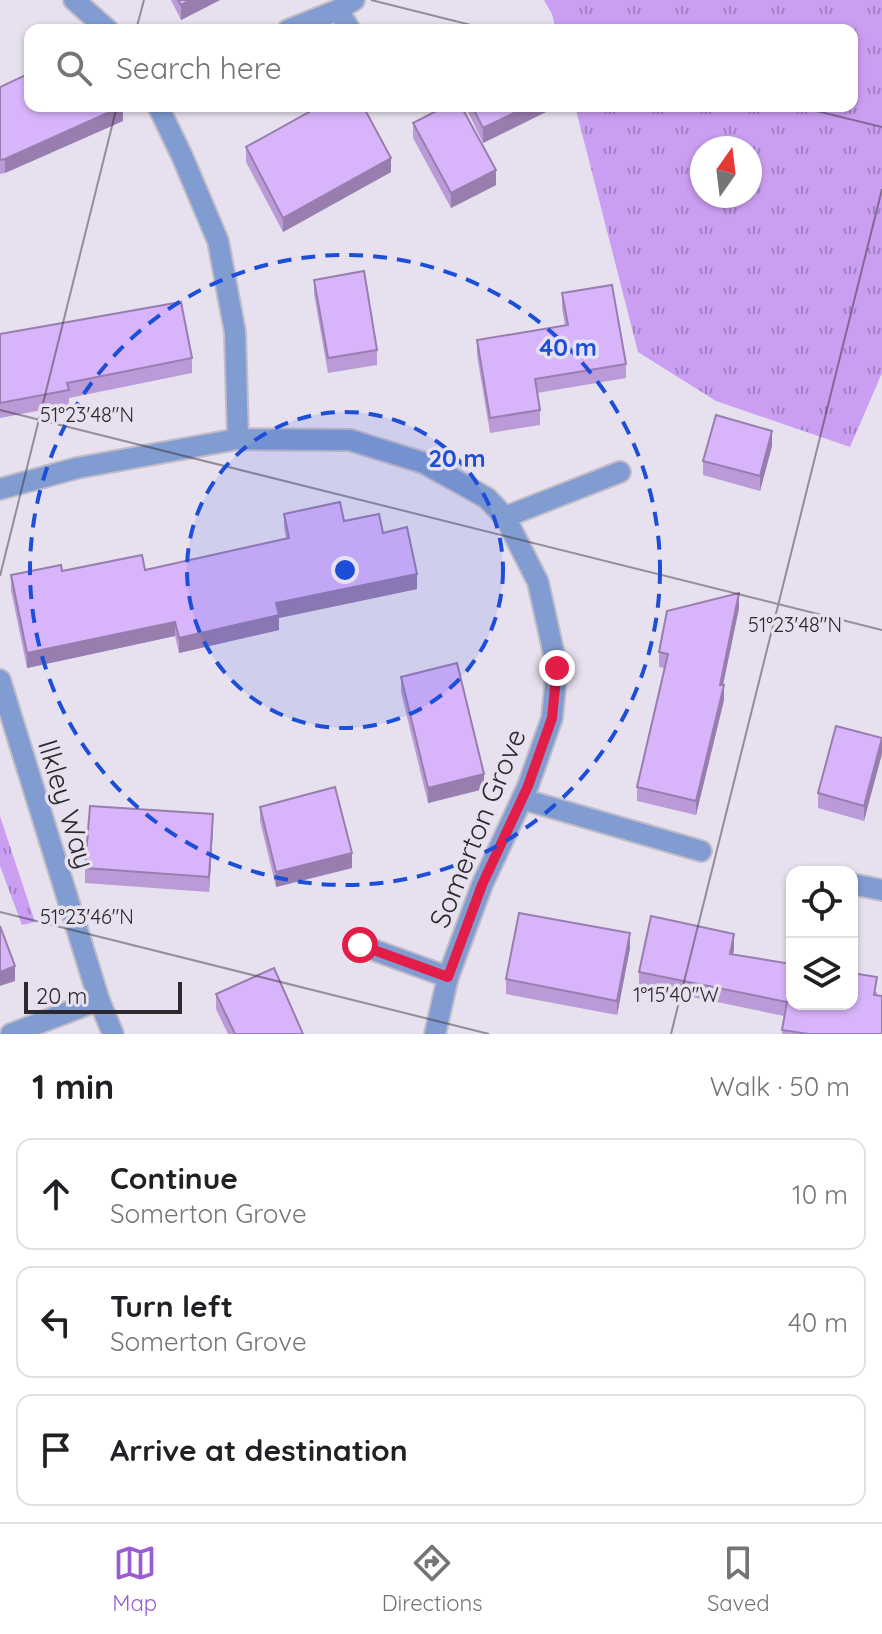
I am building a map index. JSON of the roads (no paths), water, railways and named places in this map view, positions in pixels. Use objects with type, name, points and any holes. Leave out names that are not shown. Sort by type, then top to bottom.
[{"type":"street","points":[[74,0],[101,24]]},
{"type":"street","points":[[302,24],[346,5]]},
{"type":"street","points":[[161,112],[218,241],[235,332],[238,439]]},
{"type":"street","name":"Somerton Grove","points":[[0,489],[77,468],[238,439],[350,440],[424,463],[487,498],[505,517],[538,582],[557,668],[552,718],[522,799],[482,885],[448,977],[435,1034]]},
{"type":"street","points":[[505,517],[620,472]]},
{"type":"street","name":"Ilkley Way","points":[[0,680],[99,1000],[113,1034]]},
{"type":"street","points":[[522,799],[701,851]]},
{"type":"street","points":[[858,885],[882,890]]},
{"type":"street","points":[[360,945],[448,977]]},
{"type":"street","points":[[11,1034],[99,1000]]}]
